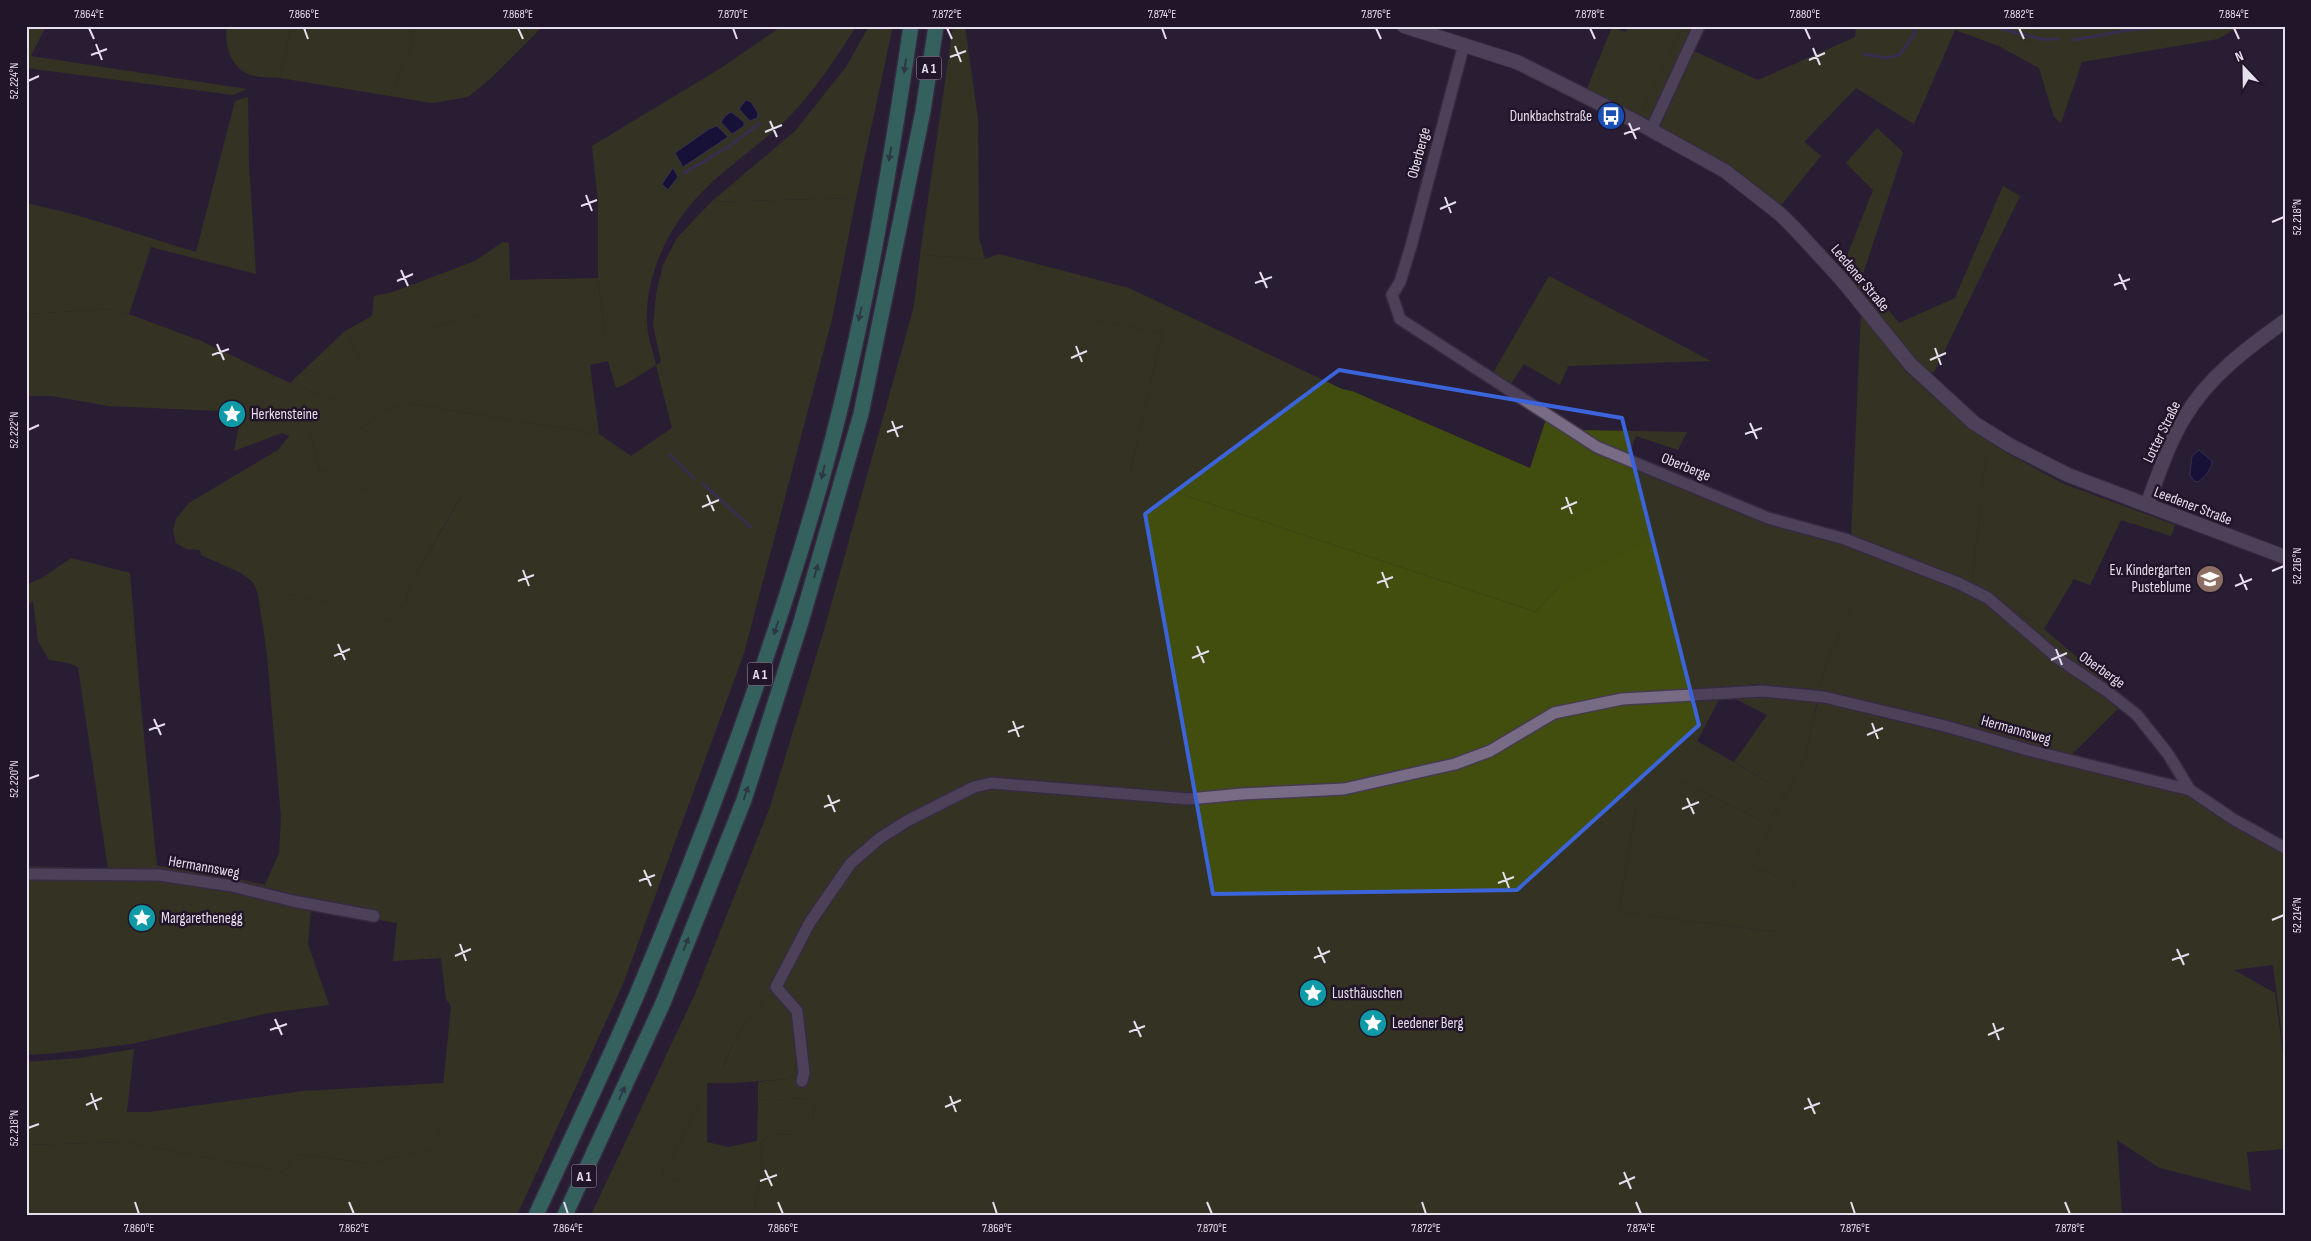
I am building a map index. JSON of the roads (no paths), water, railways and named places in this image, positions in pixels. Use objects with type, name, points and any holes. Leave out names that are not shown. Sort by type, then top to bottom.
[{"type":"highway","name":"A 1","points":[[536,1215],[638,994],[717,798],[777,625],[819,488],[849,366],[874,246],[911,26]]},
{"type":"highway","name":"A 1","points":[[565,1215],[663,1003],[747,791],[801,622],[861,414],[923,111],[936,26]]},
{"type":"street","name":"Leedener Straße","points":[[1404,26],[1517,62],[1651,130],[1725,172],[1780,214],[1842,280],[1911,365],[1974,423],[2011,446],[2068,475],[2285,557]]},
{"type":"street","points":[[1651,130],[1699,26]]},
{"type":"street","name":"Oberberge","points":[[1464,44],[1411,246],[1400,282],[1392,295],[1400,319],[1597,447],[1768,518],[1853,542],[1958,583],[1988,598],[2059,659],[2137,714],[2168,754],[2190,790]]},
{"type":"street","name":"Lotter Straße","points":[[2147,505],[2183,418],[2199,395],[2223,369],[2285,321]]},
{"type":"street","name":"Hermannsweg","points":[[802,1081],[804,1073],[798,1011],[776,987],[810,922],[851,863],[880,838],[906,822],[974,787],[991,783],[1189,800],[1242,794],[1344,789],[1455,764],[1490,751],[1554,713],[1622,699],[1763,690],[1824,697],[1945,726],[2028,750],[2190,790],[2233,819],[2285,848]]},
{"type":"street","name":"Hermannsweg","points":[[26,874],[159,875],[232,886],[293,901],[374,916]]},
{"type":"waterway","points":[[1864,54],[1886,58],[1899,55],[1914,35],[1916,26]]},
{"type":"waterway","points":[[1991,26],[2041,39],[2058,39]]},
{"type":"waterway","points":[[2073,40],[2129,30],[2179,26]]},
{"type":"waterway","points":[[684,173],[728,147],[760,123]]},
{"type":"waterway","points":[[670,455],[694,478]]},
{"type":"waterway","points":[[703,484],[751,527]]},
{"type":"place","name":"Dunkbachstraße","points":[[1611,116]]},
{"type":"place","name":"Herkensteine","points":[[232,414]]},
{"type":"place","name":"Ev. Kindergarten Pusteblume","points":[[2210,579]]},
{"type":"place","name":"Margarethenegg","points":[[142,918]]},
{"type":"place","name":"Lusthäuschen","points":[[1313,993]]},
{"type":"place","name":"Leedener Berg","points":[[1373,1023]]}]
